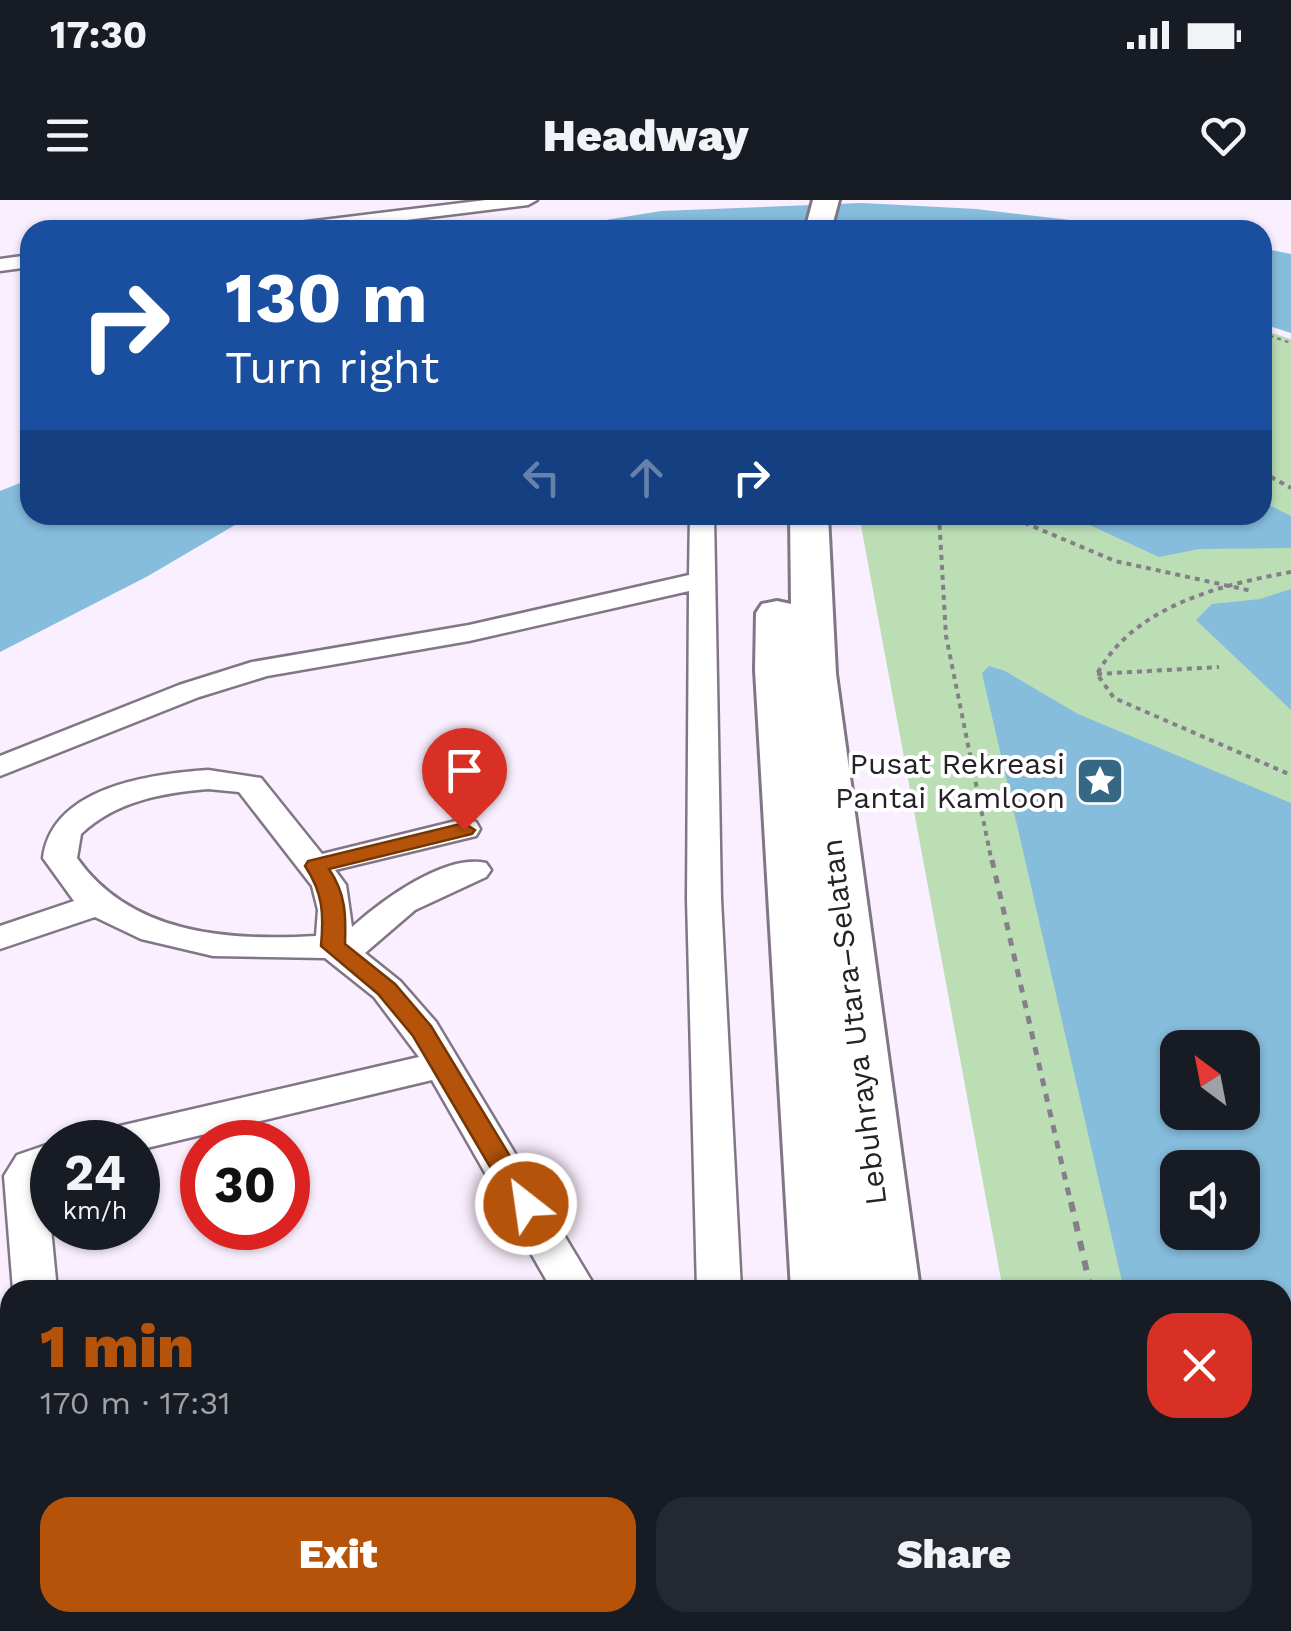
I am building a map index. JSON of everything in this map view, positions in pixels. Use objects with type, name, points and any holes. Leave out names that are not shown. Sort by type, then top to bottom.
[{"type":"highway","name":"Lebuhraya Utara–Selatan","points":[[776,525],[777,670],[823,1280]]},
{"type":"highway","name":"Lebuhraya Utara–Selatan","points":[[809,525],[814,674],[885,1280]]},
{"type":"street","points":[[364,220],[528,200]]},
{"type":"street","points":[[702,525],[706,990],[719,1280]]},
{"type":"street","points":[[0,768],[188,691],[250,671],[470,633],[700,581]]},
{"type":"street","points":[[338,951],[335,910],[328,884],[250,785],[223,780],[169,783],[112,800],[69,827],[60,858],[98,904],[124,918],[202,943],[338,951],[386,989],[423,1032],[569,1280]]},
{"type":"street","points":[[316,866],[464,830]]},
{"type":"street","points":[[338,951],[400,902],[474,870]]},
{"type":"street","points":[[0,938],[98,904]]},
{"type":"street","points":[[160,1131],[440,1065]]},
{"type":"street","points":[[30,1168],[25,1176],[30,1233]]},
{"type":"street","points":[[31,1250],[34,1280]]},
{"type":"path","points":[[940,525],[946,636],[992,861],[1089,1280]]},
{"type":"path","points":[[1032,525],[1115,560],[1252,591]]},
{"type":"path","points":[[1097,674],[1103,656],[1134,629],[1224,584],[1291,572]]},
{"type":"path","points":[[1097,674],[1220,666]]},
{"type":"path","points":[[1097,674],[1114,698],[1291,776]]},
{"type":"green space","name":"Pusat Rekreasi Pantai Kamloon","points":[[1272,333],[1291,339],[1291,1280],[1001,1280],[861,525],[1272,525]]},
{"type":"water","points":[[862,203],[976,209],[1070,220],[606,220],[661,211]]},
{"type":"water","points":[[1272,250],[1291,254],[1291,333],[1272,327]]},
{"type":"water","points":[[20,483],[20,525],[235,525],[148,576],[0,652],[0,491]]},
{"type":"water","points":[[1272,506],[1291,516],[1291,548],[1199,549],[1159,557],[1090,525],[1272,525]]},
{"type":"water","points":[[1291,589],[1291,710],[1196,620],[1212,604],[1260,599]]},
{"type":"water","points":[[989,666],[1005,671],[1078,714],[1291,803],[1291,1280],[1122,1280],[982,673]]},
{"type":"place","name":"Pusat Rekreasi Pantai Kamloon","points":[[1100,781]]},
{"type":"route","points":[[464,830],[316,866],[328,884],[335,910],[333,946],[386,989],[423,1032],[526,1204]]}]
